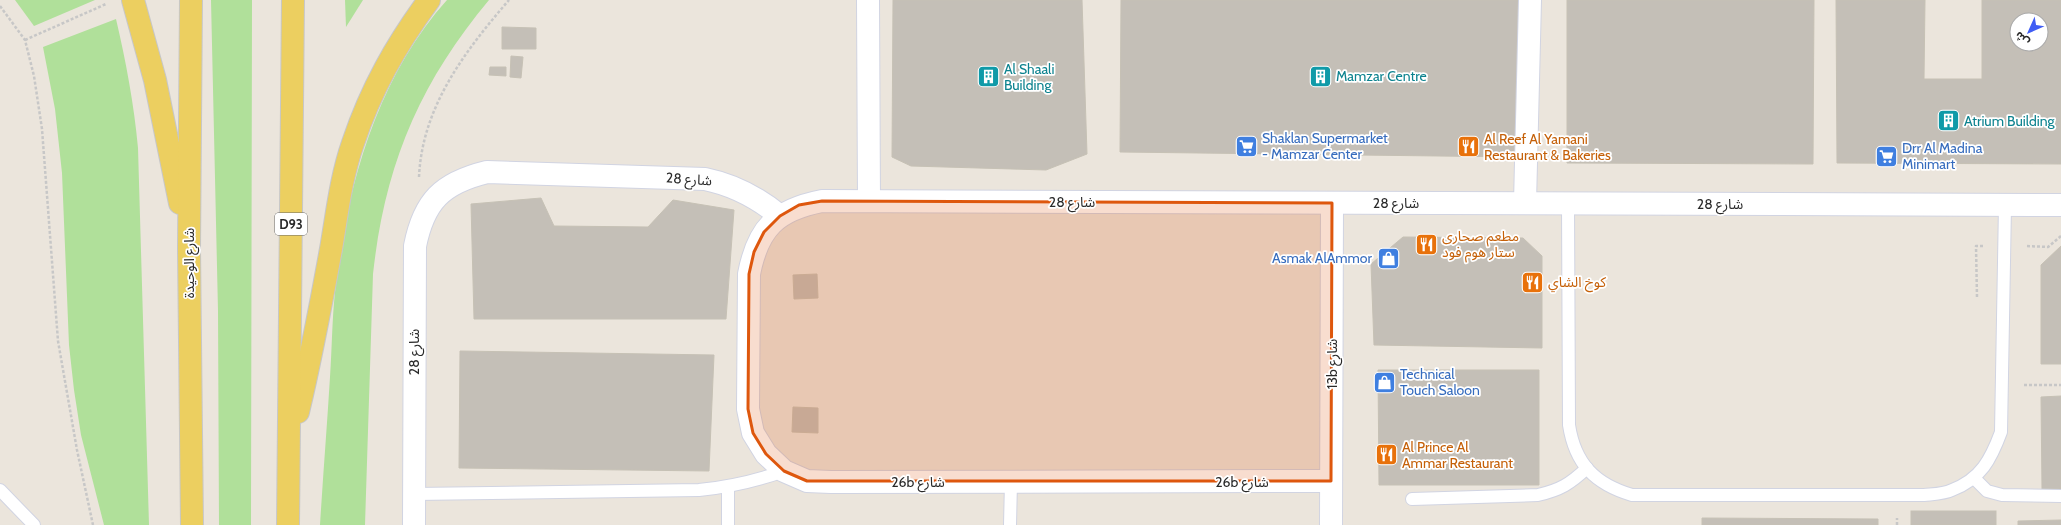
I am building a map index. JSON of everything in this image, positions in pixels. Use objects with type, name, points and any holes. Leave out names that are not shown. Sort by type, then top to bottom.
[{"type":"main road","points":[[133,0],[155,80],[188,248]]},
{"type":"main road","name":"شارع الوحيدة","points":[[191,0],[188,248],[192,525]]},
{"type":"main road","name":"D93","points":[[288,525],[292,0]]},
{"type":"main road","points":[[289,448],[317,326],[339,203],[352,144],[374,88],[403,35],[429,0]]},
{"type":"street","points":[[868,0],[869,201]]},
{"type":"street","points":[[1525,203],[1530,0]]},
{"type":"street","name":"شارع 28","points":[[414,525],[415,246],[419,225],[430,205],[446,189],[465,178],[487,172],[705,179],[722,182],[753,196],[780,216],[799,205],[822,201],[2061,205]]},
{"type":"street","name":"13b شارع","points":[[1331,525],[1332,202]]},
{"type":"street","name":"26b شارع","points":[[780,216],[764,232],[754,252],[750,274],[748,409],[753,434],[766,454],[784,471],[807,481],[831,482],[1331,481]]},
{"type":"lane","points":[[1568,203],[1569,425],[1571,441],[1578,456],[1600,481],[1615,490],[1632,495],[1924,495],[1951,491],[1974,478],[1992,457],[2001,432],[2005,205]]},
{"type":"lane","points":[[1412,499],[1538,495],[1556,491],[1573,481],[1587,468]]},
{"type":"lane","points":[[414,494],[691,491],[728,487],[756,481],[784,471]]},
{"type":"lane","points":[[1974,478],[1987,491],[2002,495],[2061,496]]},
{"type":"lane","points":[[1010,525],[1011,482]]},
{"type":"lane","points":[[728,487],[728,525]]},
{"type":"lane","points":[[0,490],[34,525]]},
{"type":"path","points":[[430,205],[418,183],[420,155],[435,107],[462,57],[509,0]]},
{"type":"path","points":[[25,40],[108,3]]},
{"type":"path","points":[[0,6],[25,40],[34,76],[42,129],[58,341],[77,450],[93,525]]},
{"type":"path","points":[[2023,246],[2048,247],[2061,236]]},
{"type":"path","points":[[1977,296],[1976,246],[1988,246]]},
{"type":"path","points":[[2002,386],[2061,385]]},
{"type":"highlighted area","points":[[822,201],[1332,203],[1331,481],[807,481],[784,471],[766,454],[753,433],[748,409],[749,274],[754,252],[764,232],[780,216],[799,205]]},
{"type":"green space","points":[[15,0],[95,0],[34,26]]},
{"type":"green space","points":[[211,0],[252,0],[251,525],[219,525],[218,311]]},
{"type":"green space","points":[[345,0],[363,0],[346,27]]},
{"type":"green space","points":[[447,0],[489,0],[464,31],[443,63],[425,95],[409,128],[386,197],[373,274],[365,525],[320,525],[333,313],[340,253],[347,214],[368,137],[383,100],[401,64],[422,31]]},
{"type":"green space","points":[[116,19],[129,83],[138,148],[149,525],[104,525],[81,435],[69,345],[62,173],[55,109],[43,47]]},
{"type":"building","name":"Al Shaali Building","points":[[893,0],[1082,0],[1087,154],[1046,170],[911,166],[892,157]]},
{"type":"building","name":"Mamzar Centre","points":[[1121,0],[1520,0],[1519,157],[1120,152]]},
{"type":"building","points":[[1567,0],[1814,0],[1813,164],[1567,163]]},
{"type":"building","name":"Atrium Building","points":[[1836,0],[1925,0],[1924,79],[1982,79],[1982,0],[2061,0],[2061,164],[1837,163]]},
{"type":"building","points":[[502,27],[536,28],[536,49],[502,49]]},
{"type":"building","points":[[511,56],[523,57],[521,78],[510,77]]},
{"type":"building","points":[[490,67],[506,67],[506,76],[489,75]]},
{"type":"building","points":[[541,198],[554,226],[648,227],[673,200],[734,210],[726,319],[474,319],[471,204]]},
{"type":"building","points":[[1403,237],[1523,238],[1542,256],[1542,348],[1374,345],[1371,264]]},
{"type":"building","points":[[2061,246],[2061,364],[2041,364],[2041,265]]},
{"type":"building","points":[[817,274],[818,298],[794,299],[793,275]]},
{"type":"building","points":[[460,351],[714,355],[709,471],[459,468]]},
{"type":"building","points":[[1378,370],[1539,370],[1539,485],[1379,485]]},
{"type":"building","points":[[2061,396],[2061,489],[2042,489],[2041,397]]},
{"type":"building","points":[[793,407],[818,408],[818,433],[792,432]]},
{"type":"building","points":[[1911,511],[1996,511],[1996,525],[1911,525]]},
{"type":"building","points":[[1702,518],[1878,519],[1878,525],[1702,525]]},
{"type":"building","points":[[2061,520],[2061,525],[2018,525],[2018,521]]},
{"type":"place","name":"Mamzar Centre","points":[[1320,76]]},
{"type":"place","name":"Al Shaali Building","points":[[989,77]]},
{"type":"place","name":"Atrium Building","points":[[1949,121]]},
{"type":"place","name":"Shaklan Supermarket - Mamzar Center","points":[[1247,146]]},
{"type":"place","name":"Al Reef Al Yamani Restaurant & Bakeries","points":[[1469,147]]},
{"type":"place","name":"Drr Al Madina Minimart","points":[[1887,156]]},
{"type":"place","name":"مطعم صحارى ستار هوم فود","points":[[1426,244]]},
{"type":"place","name":"Asmak AlAmmor","points":[[1388,258]]},
{"type":"place","name":"كوخ الشاي","points":[[1532,282]]},
{"type":"place","name":"Technical Touch Saloon","points":[[1385,382]]},
{"type":"place","name":"Al Prince Al Ammar Restaurant","points":[[1386,455]]}]
